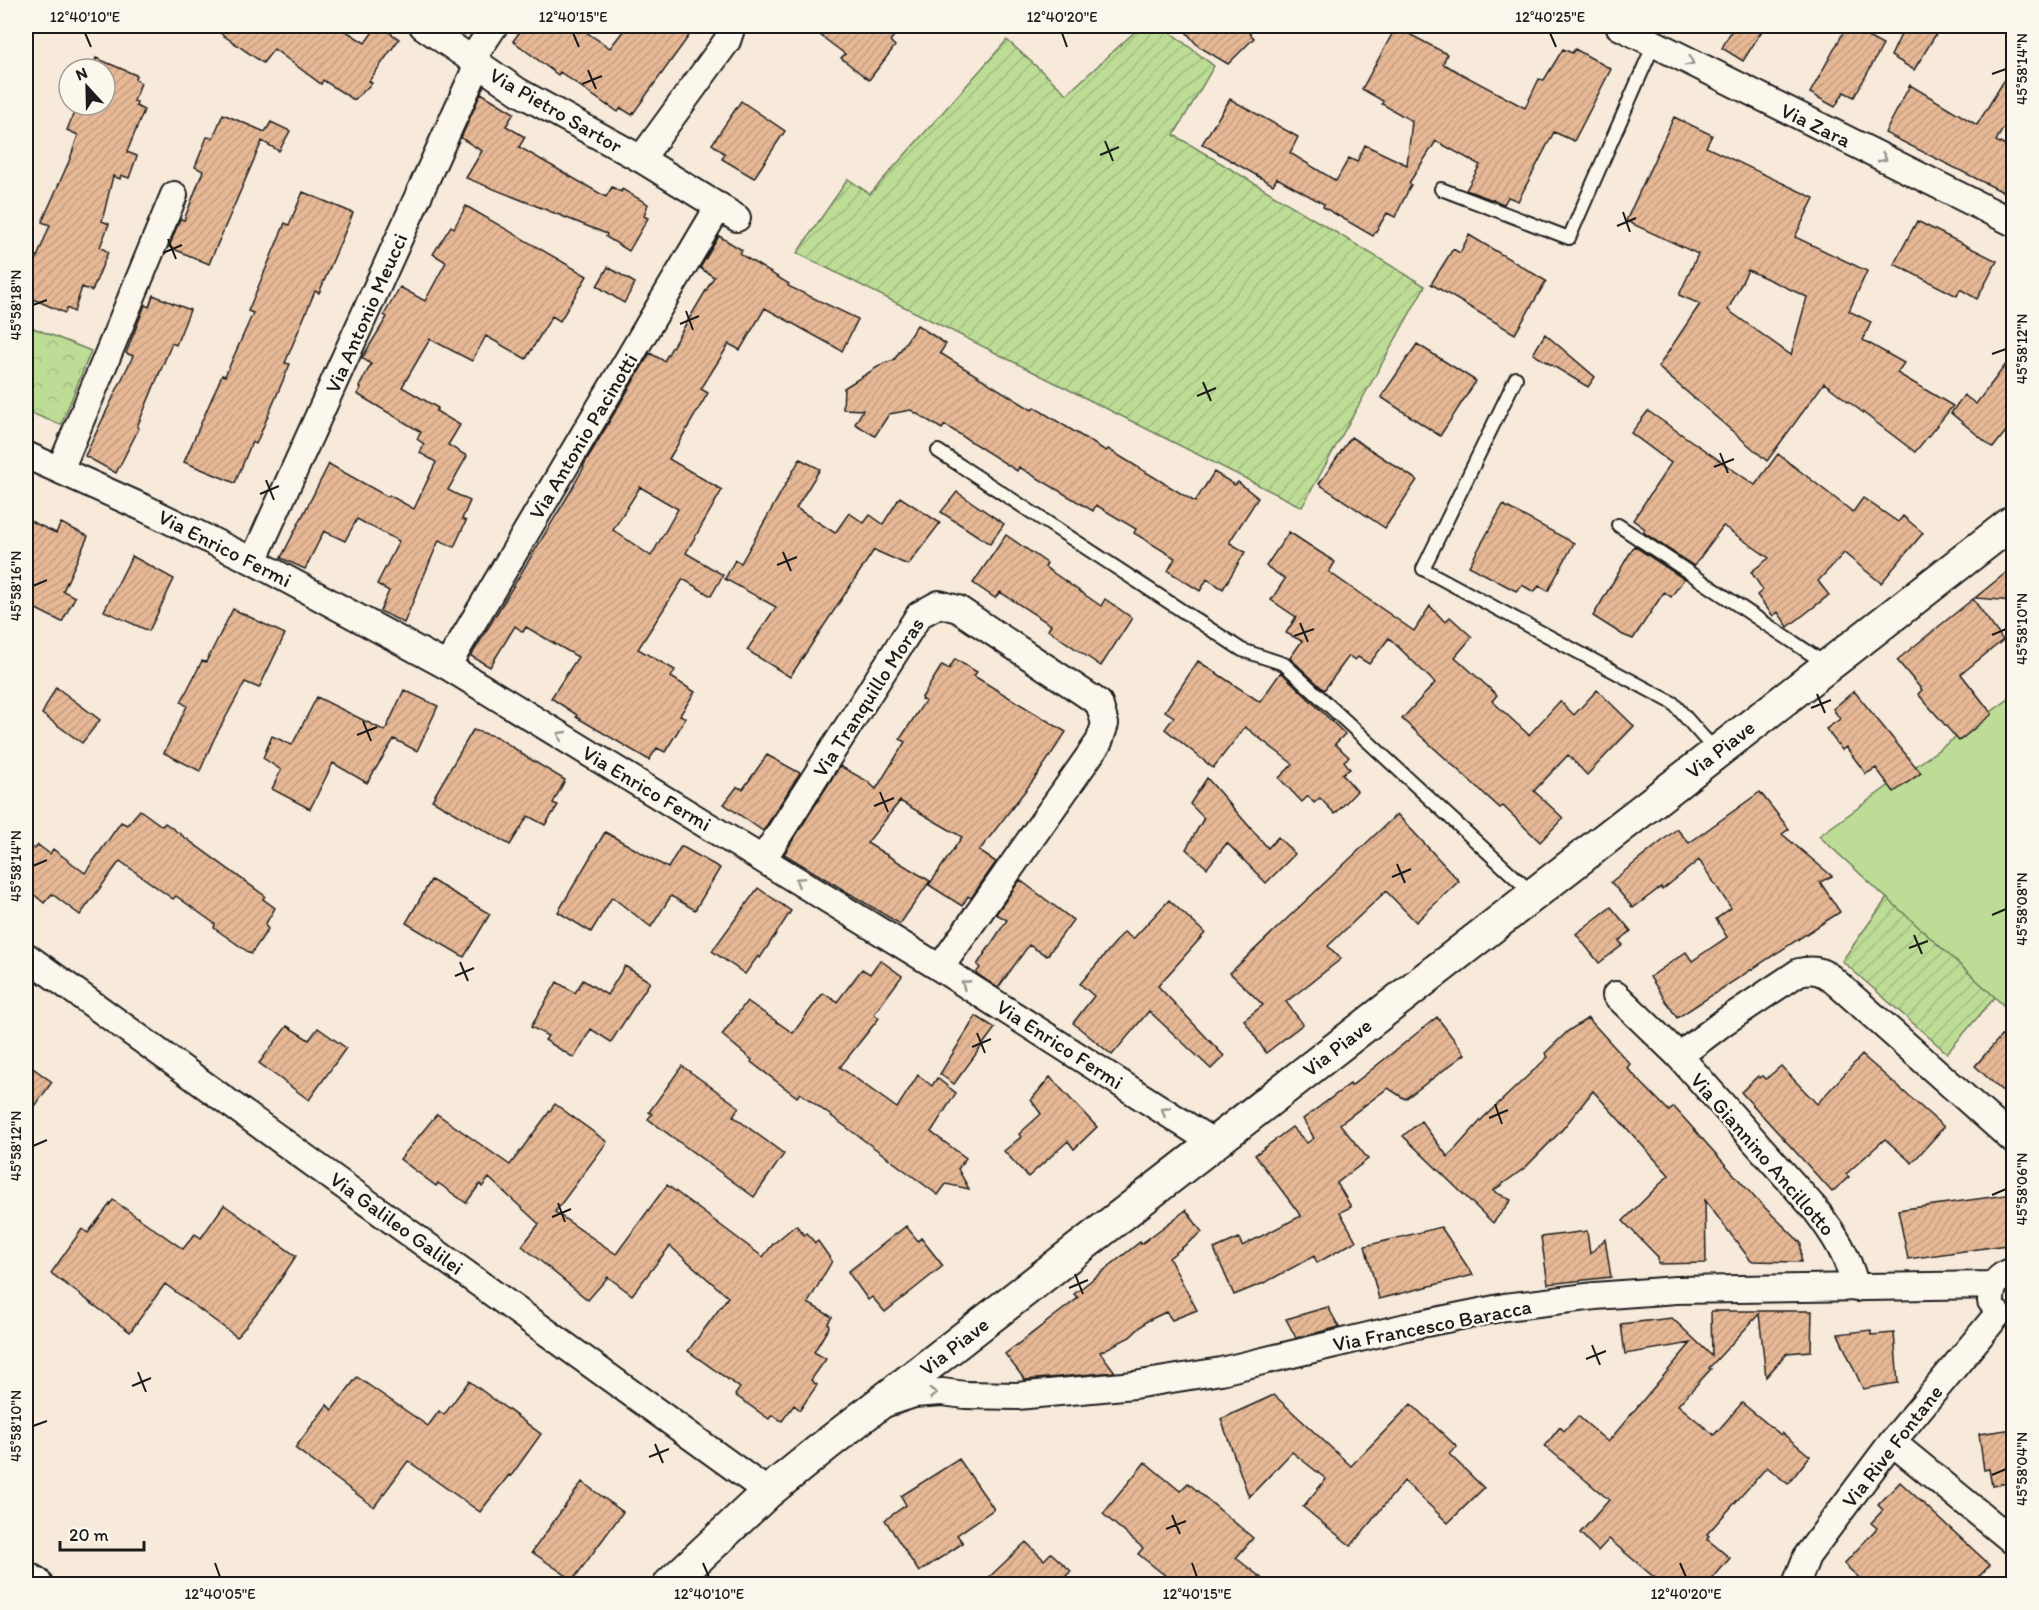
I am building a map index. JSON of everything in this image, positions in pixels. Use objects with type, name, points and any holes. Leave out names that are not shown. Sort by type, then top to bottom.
[{"type":"main road","points":[[26,1579],[35,1584]]},
{"type":"street","name":"Via Pietro Sartor","points":[[423,26],[519,92],[641,159],[728,212]]},
{"type":"street","name":"Via Pietro Sartor","points":[[475,62],[494,26]]},
{"type":"street","name":"Via Pietro Sartor","points":[[641,159],[727,40],[732,26]]},
{"type":"street","name":"Via Zara","points":[[1619,26],[2013,223]]},
{"type":"street","name":"Via Antonio Meucci","points":[[253,561],[475,62]]},
{"type":"street","points":[[60,470],[174,195]]},
{"type":"street","name":"Via Antonio Pacinotti","points":[[447,666],[728,212]]},
{"type":"street","name":"Via Enrico Fermi","points":[[26,455],[144,508],[253,561],[447,666],[940,968],[1214,1143]]},
{"type":"street","name":"Via Piave","points":[[670,1584],[768,1492],[876,1406],[2013,521]]},
{"type":"street","name":"Via Tranquillo Moras","points":[[764,859],[919,615],[939,604],[958,609],[1099,703],[1105,724],[1099,742],[940,968]]},
{"type":"street","name":"Via Galileo Galilei","points":[[26,956],[768,1492]]},
{"type":"street","name":"Via Giannino Ancillotto","points":[[1679,1056],[1724,1022],[1799,972],[1822,971],[2013,1141]]},
{"type":"street","name":"Via Giannino Ancillotto","points":[[1616,995],[1679,1056],[1815,1209],[1835,1235],[1848,1261],[1856,1288]]},
{"type":"street","points":[[2004,1277],[1991,1300],[2006,1318]]},
{"type":"street","name":"Via Francesco Baracca","points":[[876,1406],[914,1394],[942,1392],[964,1395],[1017,1396],[1134,1385],[1221,1371],[1406,1327],[1505,1307],[1595,1296],[1676,1290],[1856,1288],[2004,1277]]},
{"type":"street","name":"Via Rive Fontane","points":[[1796,1584],[1807,1556],[1892,1442],[2006,1318]]},
{"type":"street","points":[[1892,1442],[2013,1542]]},
{"type":"lane","points":[[1441,189],[1569,238],[1654,44]]},
{"type":"lane","points":[[1516,378],[1423,569],[1673,703],[1717,751]]},
{"type":"lane","points":[[938,452],[1242,650],[1284,664],[1533,894]]},
{"type":"lane","points":[[1618,525],[1828,665]]},
{"type":"green space","points":[[1141,26],[1162,26],[1214,66],[1174,135],[1425,286],[1302,507],[797,253],[848,179],[870,194],[1007,40],[1067,94]]},
{"type":"green space","points":[[31,327],[91,351],[61,425],[26,411],[26,340]]},
{"type":"green space","points":[[2013,696],[2013,1014],[1819,836]]},
{"type":"green space","points":[[1887,898],[1995,997],[1947,1053],[1842,961]]},
{"type":"building","points":[[210,26],[338,26],[365,43],[377,26],[380,26],[399,39],[369,81],[372,83],[354,100],[323,80],[321,84],[274,49],[263,63]]},
{"type":"building","points":[[524,26],[577,26],[610,48],[627,26],[696,26],[632,115],[621,108],[618,112],[560,72],[558,75],[513,41]]},
{"type":"building","points":[[808,26],[902,26],[890,41],[895,46],[869,80],[841,58],[845,54]]},
{"type":"building","points":[[1181,26],[1243,26],[1254,38],[1228,64],[1198,46]]},
{"type":"building","points":[[1734,26],[1765,26],[1743,61],[1722,48]]},
{"type":"building","points":[[1847,26],[1883,45],[1854,97],[1844,92],[1835,107],[1810,93]]},
{"type":"building","points":[[1905,26],[1941,26],[1914,70],[1891,56]]},
{"type":"building","points":[[1396,27],[1447,54],[1443,64],[1525,108],[1539,79],[1544,80],[1563,49],[1572,53],[1575,49],[1611,69],[1574,141],[1554,132],[1518,201],[1508,197],[1504,204],[1466,190],[1480,165],[1436,141],[1409,183],[1411,185],[1395,217],[1387,213],[1373,236],[1323,207],[1324,204],[1277,178],[1273,185],[1202,144],[1230,99],[1298,137],[1290,153],[1336,181],[1349,158],[1357,162],[1365,145],[1407,165],[1412,121],[1382,104],[1383,101],[1362,89]]},
{"type":"building","points":[[2013,66],[2013,111],[1996,141],[2013,150],[2013,197],[1885,133],[1910,85],[1977,125]]},
{"type":"building","points":[[117,67],[136,75],[135,79],[141,83],[134,101],[137,102],[136,106],[144,110],[127,152],[137,156],[129,178],[121,175],[120,179],[113,176],[102,221],[109,224],[100,247],[108,252],[92,291],[82,287],[74,312],[67,308],[65,313],[26,296],[26,267],[32,270],[50,225],[42,222],[78,135],[67,130],[72,117],[117,117]]},
{"type":"building","points":[[481,93],[514,113],[506,126],[525,137],[519,147],[606,197],[612,187],[621,192],[622,189],[648,204],[644,216],[648,218],[629,251],[606,237],[607,234],[466,178],[482,151],[461,138]]},
{"type":"building","points":[[741,101],[785,131],[754,178],[722,159],[725,154],[712,144]]},
{"type":"building","points":[[223,114],[265,132],[271,122],[290,131],[279,151],[262,141],[209,264],[169,247],[180,219],[184,220],[203,171],[195,167],[207,137],[213,138]]},
{"type":"building","points":[[1674,117],[1712,135],[1706,147],[1814,198],[1795,237],[1867,271],[1849,311],[1871,322],[1863,340],[1904,363],[1897,373],[1953,406],[1915,452],[1824,383],[1767,461],[1658,367],[1700,304],[1679,295],[1698,254],[1626,221]],"holes":[[[1748,270],[1807,297],[1791,355],[1728,310]]]},
{"type":"building","points":[[303,192],[353,213],[319,293],[315,291],[285,363],[290,364],[256,444],[252,442],[235,483],[184,462],[222,375],[225,376],[253,313],[248,311],[285,223],[289,225]]},
{"type":"building","points":[[466,206],[587,276],[560,321],[552,316],[526,359],[486,336],[472,361],[430,339],[402,387],[438,408],[436,411],[460,425],[448,445],[467,456],[448,490],[470,501],[462,519],[466,521],[454,547],[439,540],[404,623],[380,611],[389,591],[377,584],[399,541],[357,519],[345,541],[324,531],[305,569],[281,558],[329,464],[414,509],[436,462],[420,453],[424,444],[417,439],[421,432],[357,394],[371,364],[362,358],[387,317],[384,315],[400,287],[425,301],[446,262],[433,254],[451,226],[454,228]]},
{"type":"building","points":[[1917,221],[1997,261],[1977,299],[1960,289],[1957,296],[1894,264]]},
{"type":"building","points":[[1469,235],[1546,281],[1515,334],[1431,284],[1453,249],[1460,253]]},
{"type":"building","points":[[719,236],[742,250],[740,254],[789,284],[788,286],[858,319],[842,351],[765,308],[740,350],[729,344],[701,389],[708,393],[669,459],[722,490],[686,553],[723,575],[711,596],[683,579],[638,649],[675,670],[671,677],[695,692],[680,715],[686,718],[665,752],[657,748],[649,760],[576,717],[577,715],[551,698],[578,657],[526,627],[523,632],[515,626],[490,667],[471,656],[569,494],[583,466],[650,353],[664,361],[714,277],[700,268]],"holes":[[[640,487],[678,509],[651,556],[613,530]]]},
{"type":"building","points":[[608,267],[635,283],[624,303],[597,286]]},
{"type":"building","points":[[153,295],[190,310],[176,345],[172,343],[137,427],[139,428],[116,473],[85,456],[133,356],[126,353],[145,305],[149,307]]},
{"type":"building","points":[[917,325],[946,344],[940,353],[1032,410],[1034,407],[1195,502],[1214,472],[1235,485],[1238,482],[1258,498],[1230,541],[1245,552],[1223,589],[1207,579],[1200,591],[1168,571],[1175,558],[1134,533],[1136,529],[1096,505],[1093,511],[1019,467],[1017,471],[945,425],[942,429],[911,410],[889,414],[875,436],[855,424],[863,410],[843,409],[844,388],[884,363],[894,360]]},
{"type":"building","points":[[1545,334],[1595,377],[1588,387],[1533,354]]},
{"type":"building","points":[[1417,344],[1476,381],[1440,436],[1381,397]]},
{"type":"building","points":[[2013,355],[2013,422],[1993,448],[1951,413],[1964,395],[1976,404]]},
{"type":"building","points":[[1648,411],[1755,485],[1778,454],[1853,512],[1863,498],[1898,522],[1903,516],[1923,533],[1881,583],[1844,553],[1818,581],[1829,595],[1788,627],[1778,612],[1773,616],[1757,595],[1763,590],[1751,572],[1769,558],[1723,526],[1694,566],[1643,532],[1645,529],[1633,520],[1671,463],[1631,433]]},
{"type":"building","points":[[1351,437],[1417,480],[1385,528],[1319,484]]},
{"type":"building","points":[[800,459],[820,469],[796,508],[835,533],[849,513],[864,523],[870,515],[883,524],[900,497],[940,523],[908,565],[874,550],[790,677],[747,650],[776,607],[725,579],[735,560],[741,563]]},
{"type":"building","points":[[957,492],[1004,524],[990,544],[941,512]]},
{"type":"building","points":[[1503,505],[1574,543],[1548,591],[1539,586],[1534,592],[1522,585],[1516,591],[1469,566]]},
{"type":"building","points":[[26,519],[56,533],[61,523],[88,536],[63,591],[75,597],[62,622],[26,604]]},
{"type":"building","points":[[1289,532],[1335,562],[1329,572],[1414,631],[1430,606],[1445,622],[1450,617],[1472,637],[1455,657],[1497,695],[1492,701],[1529,735],[1560,701],[1574,715],[1597,690],[1634,726],[1587,775],[1568,755],[1534,791],[1563,818],[1540,842],[1503,806],[1500,808],[1402,719],[1435,683],[1389,638],[1369,664],[1358,657],[1355,660],[1349,656],[1324,690],[1290,658],[1302,641],[1286,633],[1296,617],[1271,600],[1285,579],[1266,566]]},
{"type":"building","points":[[1006,535],[1047,563],[1045,567],[1101,606],[1105,599],[1132,618],[1101,666],[1048,630],[1051,625],[1000,592],[995,598],[973,583]]},
{"type":"building","points":[[1634,546],[1684,579],[1671,597],[1664,592],[1633,639],[1593,616]]},
{"type":"building","points":[[132,556],[174,579],[149,631],[104,611]]},
{"type":"building","points":[[2013,567],[2013,601],[1975,598]]},
{"type":"building","points":[[1973,599],[2003,640],[1961,674],[1992,714],[1959,741],[1918,694],[1922,690],[1897,660]]},
{"type":"building","points":[[233,609],[285,634],[259,688],[245,682],[214,739],[200,771],[164,753],[187,706],[181,702],[202,661],[206,662]]},
{"type":"building","points":[[955,659],[977,672],[974,676],[1066,732],[1038,774],[979,851],[996,862],[971,898],[968,896],[962,906],[929,885],[962,837],[900,801],[867,843],[930,881],[900,924],[784,854],[840,766],[867,781],[876,789],[905,742],[900,739],[925,701],[921,699],[942,665],[949,669]]},
{"type":"building","points":[[1198,661],[1260,702],[1281,672],[1345,734],[1335,744],[1349,757],[1344,761],[1350,769],[1342,774],[1357,791],[1335,814],[1320,798],[1314,803],[1308,796],[1302,802],[1279,778],[1293,764],[1245,727],[1213,768],[1165,729],[1174,717],[1165,711]]},
{"type":"building","points":[[56,687],[100,720],[82,743],[42,714]]},
{"type":"building","points":[[404,690],[438,706],[417,751],[394,739],[367,783],[333,763],[310,809],[272,789],[281,770],[263,758],[272,736],[292,745],[317,697],[385,731]]},
{"type":"building","points":[[1854,691],[1921,773],[1894,792],[1876,768],[1866,774],[1846,747],[1842,750],[1826,729],[1840,719],[1833,709]]},
{"type":"building","points":[[473,730],[497,737],[565,780],[553,803],[558,805],[545,825],[528,816],[510,845],[432,800]]},
{"type":"building","points":[[767,755],[800,773],[763,831],[724,804],[737,787],[743,789]]},
{"type":"building","points":[[1207,778],[1268,848],[1278,837],[1295,854],[1266,883],[1227,843],[1207,868],[1186,849],[1204,818],[1190,804]]},
{"type":"building","points":[[1760,792],[1789,829],[1782,834],[1832,876],[1820,882],[1840,912],[1677,1018],[1650,977],[1686,952],[1692,961],[1727,937],[1716,919],[1731,908],[1699,860],[1662,890],[1661,887],[1633,908],[1611,882],[1677,829],[1689,843]]},
{"type":"building","points":[[140,810],[162,826],[165,823],[265,896],[263,899],[275,908],[265,925],[268,929],[251,954],[214,928],[215,924],[176,896],[173,899],[120,861],[80,915],[52,894],[44,903],[26,888],[26,843],[35,849],[38,845],[50,854],[53,849],[85,873],[121,822],[127,825]]},
{"type":"building","points":[[1397,814],[1459,881],[1416,922],[1386,891],[1328,946],[1341,959],[1286,1002],[1303,1024],[1266,1053],[1244,1020],[1263,1005],[1230,973]]},
{"type":"building","points":[[605,832],[668,868],[681,846],[720,868],[695,910],[671,896],[651,927],[612,897],[591,932],[558,912]]},
{"type":"building","points":[[431,880],[490,914],[464,957],[406,923]]},
{"type":"building","points":[[1020,880],[1073,920],[1047,956],[1029,945],[998,988],[976,973],[980,968],[977,965],[1007,920],[996,914]]},
{"type":"building","points":[[758,888],[791,911],[760,958],[758,956],[745,974],[712,951]]},
{"type":"building","points":[[1169,900],[1205,933],[1158,986],[1224,1056],[1211,1069],[1149,1011],[1112,1055],[1073,1023],[1094,996],[1080,984],[1124,932],[1133,939]]},
{"type":"building","points":[[1611,907],[1631,931],[1619,941],[1623,945],[1599,963],[1576,934]]},
{"type":"building","points":[[880,960],[902,976],[874,1014],[879,1018],[840,1067],[897,1108],[918,1075],[932,1086],[937,1078],[956,1093],[931,1132],[966,1158],[958,1169],[969,1189],[946,1184],[938,1195],[800,1093],[797,1097],[751,1062],[752,1060],[722,1035],[747,1001],[793,1033],[823,993],[837,1002],[862,969],[870,974]]},
{"type":"building","points":[[625,966],[650,982],[611,1042],[591,1029],[574,1058],[545,1040],[548,1036],[531,1027],[557,982],[575,993],[583,980],[607,995]]},
{"type":"building","points":[[976,1016],[995,1028],[954,1084],[940,1074]]},
{"type":"building","points":[[1437,1017],[1465,1054],[1405,1099],[1388,1088],[1340,1124],[1368,1159],[1337,1183],[1351,1207],[1340,1212],[1356,1241],[1317,1263],[1314,1256],[1266,1282],[1234,1295],[1214,1249],[1239,1238],[1242,1246],[1301,1216],[1255,1155],[1292,1127],[1307,1143],[1314,1138],[1303,1119],[1350,1084],[1351,1086]]},
{"type":"building","points":[[1588,1018],[1630,1064],[1627,1068],[1669,1111],[1674,1107],[1756,1199],[1801,1243],[1801,1262],[1751,1261],[1705,1200],[1706,1263],[1658,1264],[1658,1257],[1623,1221],[1669,1175],[1593,1091],[1562,1130],[1526,1167],[1493,1191],[1511,1200],[1493,1223],[1403,1136],[1421,1121],[1448,1157],[1483,1118],[1548,1057],[1545,1053],[1568,1031]]},
{"type":"building","points":[[287,1026],[309,1040],[318,1028],[346,1048],[309,1100],[259,1063]]},
{"type":"building","points":[[2002,1035],[2013,1046],[2013,1101],[1975,1066]]},
{"type":"building","points":[[1862,1055],[1944,1127],[1912,1163],[1885,1139],[1846,1174],[1849,1177],[1832,1192],[1741,1092],[1758,1076],[1766,1079],[1781,1066],[1817,1104]]},
{"type":"building","points":[[26,1063],[52,1082],[26,1119]]},
{"type":"building","points":[[682,1066],[739,1107],[733,1116],[784,1154],[754,1197],[648,1119],[652,1114],[649,1112]]},
{"type":"building","points":[[1050,1077],[1097,1127],[1074,1149],[1068,1141],[1028,1177],[1004,1151],[1021,1137],[1019,1134],[1041,1114],[1031,1100]]},
{"type":"building","points":[[555,1104],[607,1142],[555,1212],[616,1254],[667,1185],[763,1257],[773,1244],[796,1225],[815,1243],[818,1241],[832,1261],[808,1303],[832,1317],[828,1323],[829,1327],[814,1352],[826,1359],[811,1380],[817,1385],[800,1410],[794,1405],[782,1421],[772,1415],[769,1419],[735,1395],[740,1388],[688,1351],[728,1297],[670,1246],[632,1295],[608,1277],[588,1300],[522,1246],[539,1224],[489,1178],[482,1187],[480,1184],[466,1203],[438,1183],[436,1186],[400,1159],[437,1114],[510,1165]]},
{"type":"building","points":[[2013,1194],[2013,1244],[1908,1259],[1898,1210]]},
{"type":"building","points":[[113,1200],[183,1249],[195,1234],[201,1238],[224,1205],[296,1256],[267,1300],[237,1337],[165,1284],[130,1332],[51,1273],[82,1229],[88,1233]]},
{"type":"building","points":[[1186,1210],[1202,1232],[1169,1258],[1197,1310],[1172,1320],[1166,1312],[1147,1321],[1130,1337],[1100,1352],[1115,1372],[1025,1380],[1005,1354],[1078,1298],[1074,1294],[1140,1242],[1141,1244]]},
{"type":"building","points":[[906,1226],[918,1241],[921,1238],[943,1266],[885,1312],[872,1297],[868,1300],[848,1272]]},
{"type":"building","points":[[1441,1227],[1473,1275],[1379,1299],[1365,1246]]},
{"type":"building","points":[[1587,1231],[1590,1254],[1605,1239],[1611,1277],[1548,1284],[1541,1237]]},
{"type":"building","points":[[1328,1307],[1339,1327],[1296,1338],[1286,1319]]},
{"type":"building","points":[[1711,1311],[1812,1311],[1811,1351],[1787,1353],[1766,1377],[1759,1314],[1678,1405],[1714,1435],[1742,1403],[1810,1456],[1788,1484],[1767,1467],[1707,1534],[1709,1536],[1707,1539],[1730,1558],[1708,1584],[1662,1584],[1609,1539],[1598,1551],[1580,1533],[1609,1500],[1545,1446],[1560,1427],[1564,1431],[1578,1416],[1608,1442],[1691,1343],[1625,1354],[1621,1324],[1672,1318],[1712,1356]]},
{"type":"building","points":[[1871,1330],[1871,1335],[1894,1333],[1898,1383],[1863,1389],[1838,1334]]},
{"type":"building","points":[[357,1377],[428,1426],[439,1411],[444,1415],[469,1381],[541,1434],[511,1476],[509,1475],[480,1512],[408,1461],[374,1507],[295,1448],[327,1405],[332,1410]]},
{"type":"building","points":[[1274,1395],[1351,1466],[1411,1404],[1457,1447],[1449,1454],[1484,1488],[1448,1523],[1404,1481],[1351,1546],[1303,1507],[1326,1479],[1292,1452],[1249,1497],[1221,1419]]},
{"type":"building","points":[[2013,1429],[2013,1482],[1992,1486],[1989,1469],[1984,1470],[1979,1434]]},
{"type":"building","points":[[959,1459],[994,1509],[957,1535],[963,1543],[919,1572],[885,1520],[906,1505],[901,1496]]},
{"type":"building","points":[[1145,1462],[1180,1491],[1188,1483],[1253,1538],[1236,1558],[1269,1584],[1176,1584],[1138,1554],[1143,1548],[1103,1514]]},
{"type":"building","points":[[582,1482],[623,1512],[573,1580],[532,1552]]},
{"type":"building","points":[[1900,1482],[1990,1565],[1972,1584],[1866,1584],[1844,1564],[1877,1528],[1871,1523],[1883,1510],[1878,1505]]},
{"type":"building","points":[[1026,1542],[1044,1560],[1051,1553],[1071,1571],[1063,1579],[1069,1584],[982,1584]]}]
